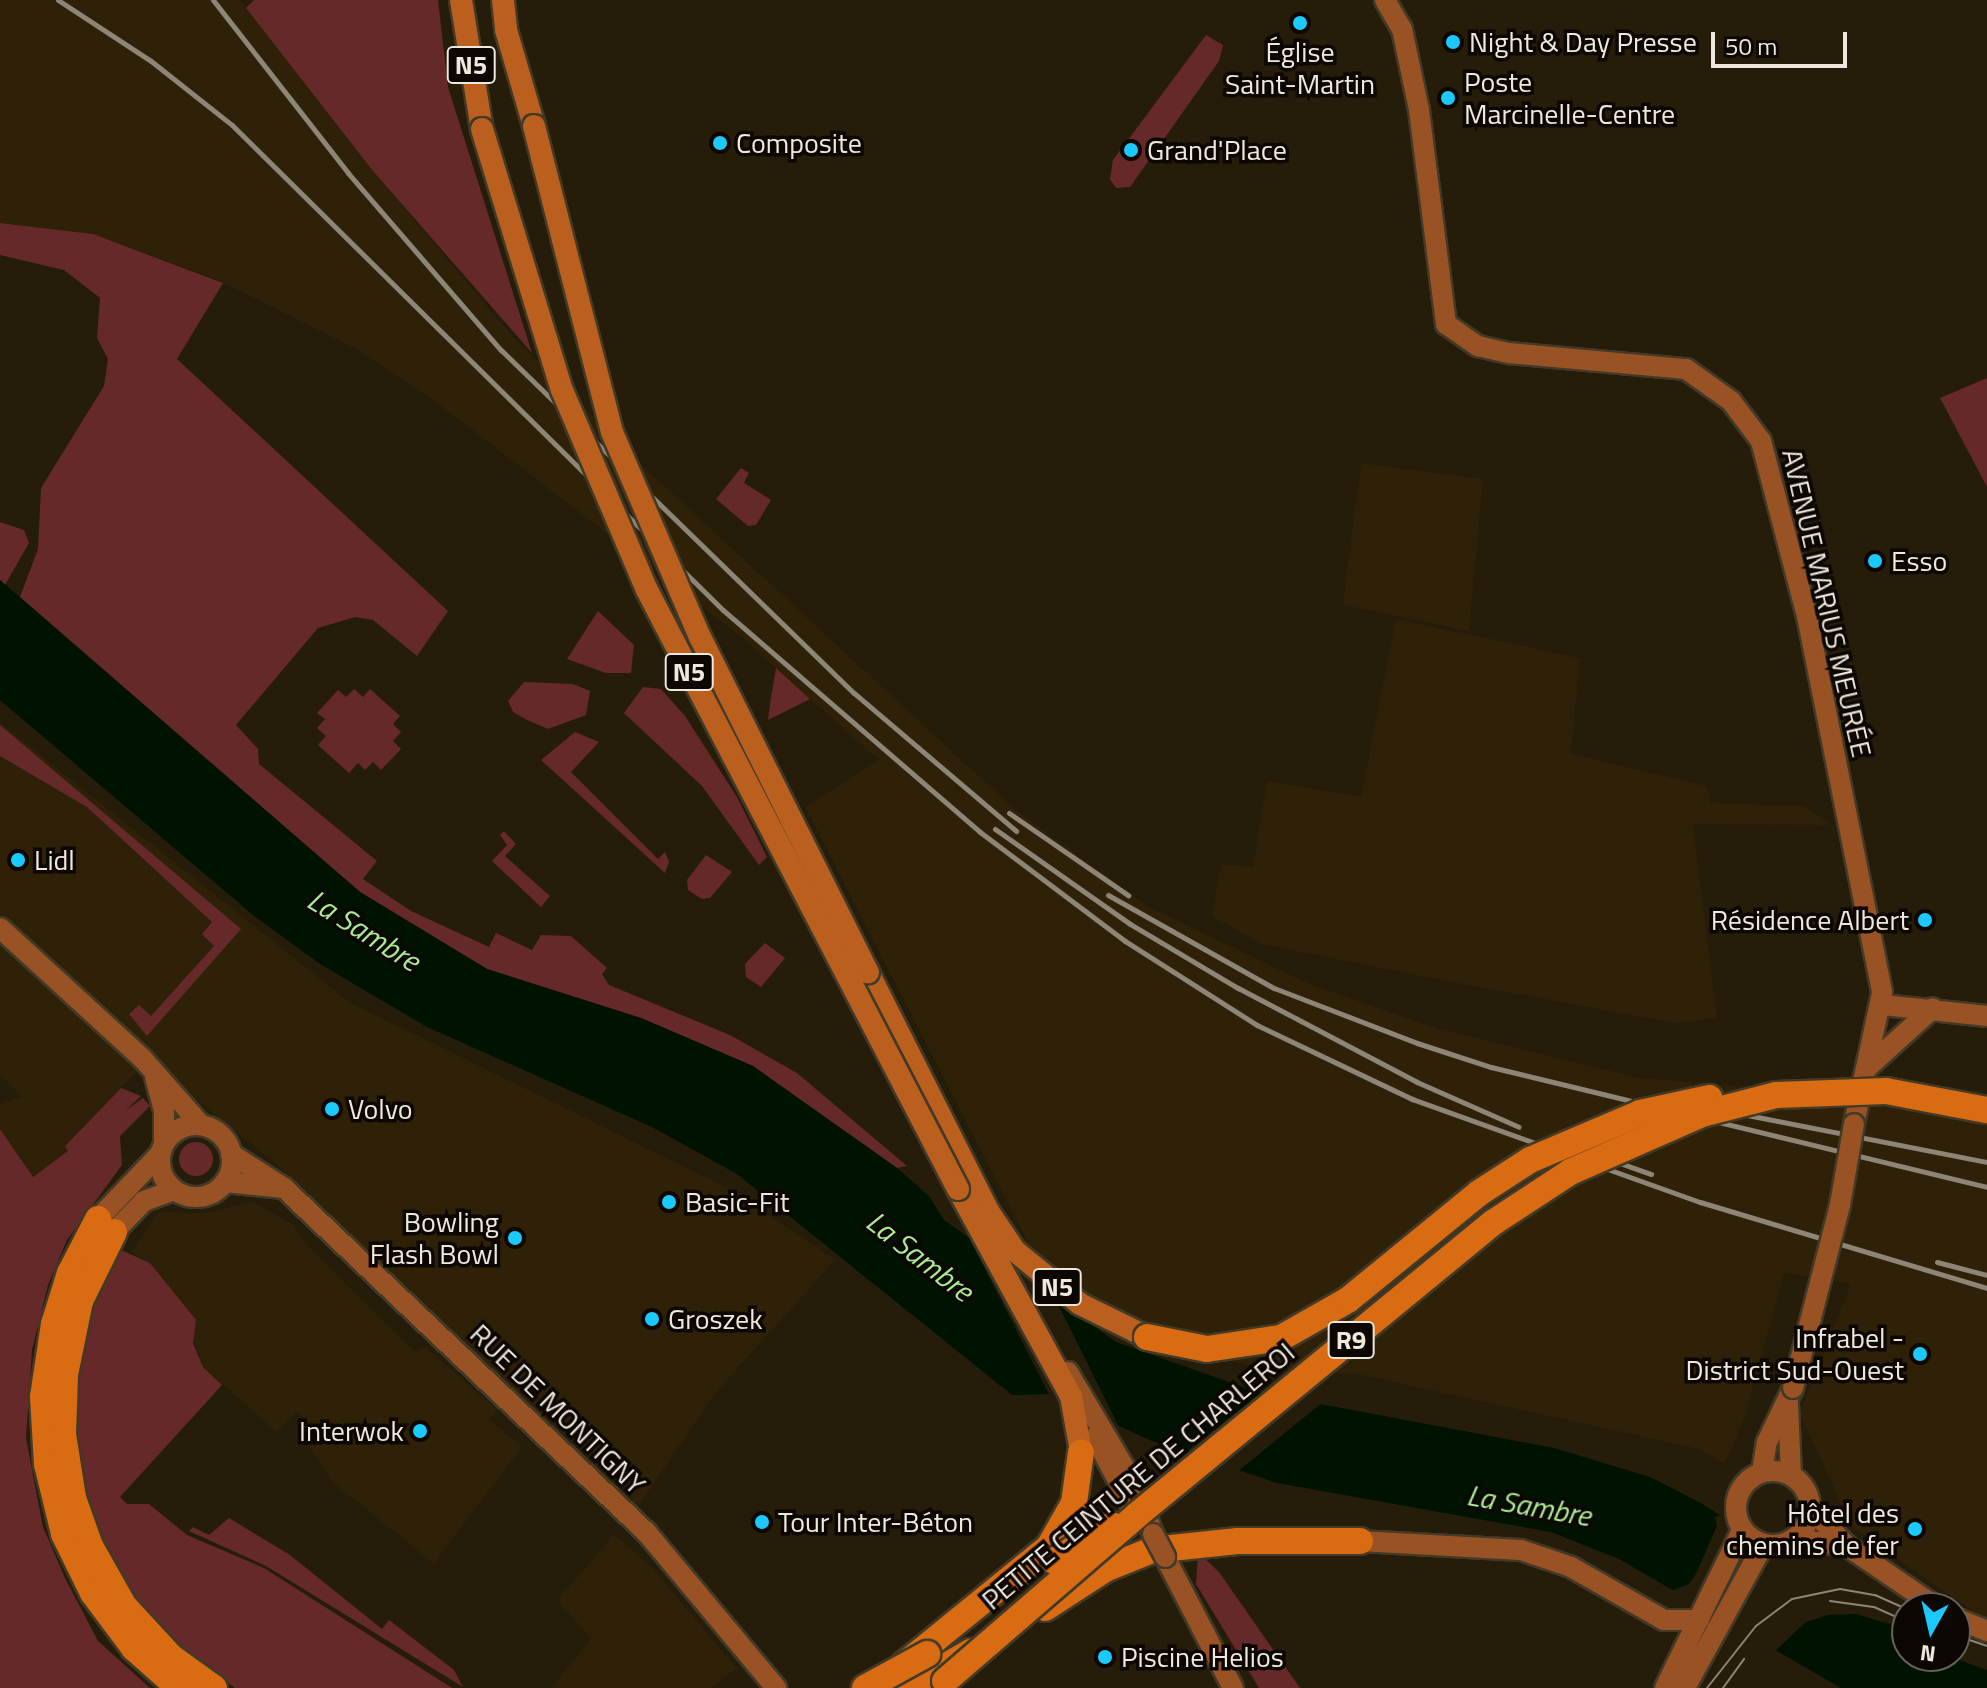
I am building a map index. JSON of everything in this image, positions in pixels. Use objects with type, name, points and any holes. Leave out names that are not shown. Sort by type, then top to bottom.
[{"type":"highway","name":"PETITE CEINTURE DE CHARLEROI","points":[[938,1688],[1130,1499],[1540,1189],[1608,1152],[1740,1103],[1847,1090],[1925,1095],[1987,1110]]},
{"type":"highway","points":[[1147,1337],[1207,1349],[1281,1338],[1348,1300],[1479,1193],[1530,1160],[1640,1113],[1706,1097],[1740,1103]]},
{"type":"highway","points":[[106,1226],[70,1273],[54,1324],[43,1397],[47,1464],[64,1534],[93,1593],[134,1648],[179,1688]]},
{"type":"highway","points":[[106,1226],[80,1301],[65,1375],[63,1434],[73,1498],[90,1546],[124,1606],[171,1657],[214,1688]]},
{"type":"highway","points":[[879,1688],[1035,1562],[1074,1503],[1081,1452]]},
{"type":"highway","points":[[1074,1503],[1130,1499]]},
{"type":"highway","points":[[865,1688],[927,1654],[1096,1532],[1130,1499]]},
{"type":"highway","points":[[908,1688],[1031,1619],[1105,1569],[1152,1550],[1196,1544],[1360,1541]]},
{"type":"highway","points":[[892,1688],[927,1654]]},
{"type":"main road","name":"N5","points":[[461,0],[482,129],[562,390],[647,590],[1071,1396],[1165,1557],[1233,1688]]},
{"type":"main road","name":"N5","points":[[503,0],[506,30],[534,126],[612,432],[700,637],[1130,1499]]},
{"type":"main road","name":"AVENUE MARIUS MEURÉE","points":[[1391,2],[1402,29],[1419,110],[1446,324],[1478,346],[1509,353],[1686,369],[1731,401],[1761,441],[1807,616],[1883,1005],[1854,1124],[1840,1205],[1791,1396],[1767,1442],[1762,1472]]},
{"type":"main road","points":[[0,928],[154,1073],[201,1125],[220,1134],[231,1154],[225,1182]]},
{"type":"main road","points":[[1883,1005],[1987,1016]]},
{"type":"main road","points":[[1869,1066],[1933,1008]]},
{"type":"main road","points":[[154,1073],[164,1111],[162,1174],[174,1190]]},
{"type":"main road","points":[[106,1226],[162,1148],[181,1128],[201,1125]]},
{"type":"main road","name":"RUE DE MONTIGNY","points":[[231,1154],[284,1188],[647,1533],[776,1688]]},
{"type":"main road","points":[[106,1226],[144,1201],[174,1190],[200,1197],[225,1182],[284,1188]]},
{"type":"main road","name":"N5","points":[[988,1211],[1015,1251],[1048,1280],[1123,1329],[1147,1337]]},
{"type":"main road","name":"N5","points":[[1071,1396],[1081,1452]]},
{"type":"main road","name":"AVENUE MARIUS MEURÉE","points":[[1791,1396],[1791,1475]]},
{"type":"main road","points":[[1665,1688],[1700,1618],[1739,1525],[1741,1489],[1762,1472],[1791,1475],[1808,1495],[1810,1508],[1803,1531],[1779,1542],[1719,1628],[1685,1688]]},
{"type":"main road","points":[[1810,1508],[1847,1546],[1915,1592]]},
{"type":"main road","points":[[1739,1525],[1779,1542],[1847,1546]]},
{"type":"main road","points":[[1360,1541],[1521,1550],[1571,1567],[1664,1620],[1700,1618]]},
{"type":"shaded area","points":[[0,0],[240,0],[373,171],[513,337],[649,472],[1012,807],[1147,906],[1309,984],[1439,1029],[1639,1078],[1914,1100],[1987,1119],[1987,1621],[1971,1610],[1971,1592],[1945,1592],[1851,1526],[1800,1413],[1851,1284],[1784,1273],[1745,1415],[1725,1464],[1699,1449],[1357,1374],[1268,1368],[1202,1356],[1090,1295],[1031,1248],[805,807],[879,760],[738,634],[435,401],[353,347],[211,277],[93,234],[0,223]]},
{"type":"shaded area","points":[[254,0],[438,0],[448,87],[532,353],[373,171],[246,8]]},
{"type":"shaded area","points":[[1206,35],[1223,45],[1219,61],[1130,187],[1116,188],[1110,179],[1113,160]]},
{"type":"shaded area","points":[[0,223],[93,234],[223,283],[177,359],[448,611],[417,656],[373,620],[355,617],[318,628],[236,725],[258,749],[259,764],[377,861],[363,879],[411,911],[489,947],[496,933],[532,950],[541,935],[571,936],[607,968],[602,974],[609,985],[730,1035],[797,1073],[907,1166],[897,1168],[753,1066],[641,1018],[487,969],[360,892],[20,597],[38,549],[41,488],[104,386],[108,359],[97,338],[100,298],[64,270],[0,255]]},
{"type":"shaded area","points":[[1987,378],[1987,487],[1940,398]]},
{"type":"shaded area","points":[[1361,463],[1483,479],[1469,631],[1343,605]]},
{"type":"shaded area","points":[[741,468],[749,473],[744,483],[771,500],[756,525],[748,526],[716,499]]},
{"type":"shaded area","points":[[0,522],[24,530],[29,543],[5,585],[0,580]]},
{"type":"shaded area","points":[[598,611],[634,645],[631,673],[606,673],[567,659]]},
{"type":"shaded area","points":[[1396,619],[1580,658],[1571,754],[1707,786],[1710,803],[1805,806],[1830,825],[1693,824],[1717,1018],[1675,1023],[1261,944],[1212,916],[1221,864],[1253,867],[1267,781],[1361,797]]},
{"type":"shaded area","points":[[776,668],[810,699],[768,720],[770,704]]},
{"type":"shaded area","points":[[524,682],[573,684],[590,691],[586,715],[548,729],[527,720],[513,712],[508,701]]},
{"type":"shaded area","points":[[643,687],[661,689],[685,716],[737,797],[767,857],[759,865],[702,786],[624,713]]},
{"type":"shaded area","points":[[354,689],[363,697],[370,689],[400,716],[393,724],[401,732],[393,741],[401,749],[381,770],[373,762],[365,770],[358,763],[349,773],[318,745],[326,736],[317,728],[325,719],[317,713],[338,690],[346,697]]},
{"type":"shaded area","points":[[0,723],[349,1002],[728,1188],[835,1260],[715,1393],[639,1505],[629,1505],[289,1175],[200,1102],[0,914]]},
{"type":"shaded area","points":[[0,725],[241,929],[147,1036],[129,1014],[139,1005],[151,1016],[214,946],[202,934],[212,922],[87,807],[0,756]]},
{"type":"shaded area","points":[[575,732],[599,742],[571,772],[658,859],[665,852],[669,862],[665,873],[541,760]]},
{"type":"shaded area","points":[[504,831],[516,844],[505,856],[550,896],[541,907],[492,861],[507,845],[500,835]]},
{"type":"shaded area","points":[[706,855],[732,872],[710,898],[702,899],[688,890],[687,880]]},
{"type":"shaded area","points":[[0,939],[139,1069],[65,1145],[69,1151],[32,1177],[0,1129],[0,1105],[22,1096],[0,1075]]},
{"type":"shaded area","points":[[765,943],[785,958],[761,987],[746,977],[745,964]]},
{"type":"shaded area","points":[[121,1088],[141,1096],[125,1111],[143,1098],[150,1106],[120,1136],[122,1165],[67,1240],[48,1285],[32,1350],[26,1438],[43,1527],[65,1578],[98,1641],[150,1688],[0,1688],[0,1129],[33,1177],[68,1151],[65,1146]]},
{"type":"shaded area","points":[[196,1142],[208,1147],[213,1159],[208,1171],[196,1176],[184,1171],[179,1159],[184,1147]]},
{"type":"shaded area","points":[[253,1202],[291,1223],[309,1247],[416,1353],[424,1346],[497,1410],[489,1419],[522,1447],[434,1563],[334,1483],[309,1446],[319,1432],[297,1411],[277,1432],[203,1367],[179,1299],[150,1263],[132,1252],[159,1212],[206,1213]]},
{"type":"shaded area","points":[[121,1250],[150,1263],[196,1320],[193,1343],[203,1367],[222,1385],[120,1497],[127,1504],[149,1504],[187,1535],[264,1568],[452,1688],[235,1688],[198,1661],[130,1597],[101,1542],[80,1472],[74,1412],[84,1332],[96,1289]]},
{"type":"shaded area","points":[[229,1518],[290,1555],[382,1629],[389,1620],[454,1670],[463,1687],[266,1566],[189,1531],[193,1527],[209,1535]]},
{"type":"shaded area","points":[[614,1534],[654,1570],[736,1668],[711,1688],[551,1688],[591,1639],[558,1600]]},
{"type":"shaded area","points":[[1198,1552],[1219,1572],[1300,1688],[1259,1688],[1196,1584]]},
{"type":"water","name":"La Sambre","points":[[0,580],[360,892],[487,969],[641,1018],[753,1066],[897,1168],[929,1196],[944,1220],[1116,1342],[1257,1392],[1554,1448],[1650,1477],[1701,1503],[1891,1625],[1891,1672],[1971,1672],[1971,1664],[1987,1670],[1987,1688],[1841,1688],[1619,1559],[1551,1532],[1277,1483],[1152,1441],[1048,1394],[1012,1395],[737,1174],[652,1127],[427,1027],[320,964],[253,915],[0,700]]},
{"type":"pier","points":[[965,1230],[1052,1292],[1122,1433],[1053,1402]]},
{"type":"pier","points":[[1265,1390],[1324,1401],[1236,1473],[1182,1455]]},
{"type":"pier","points":[[1723,1514],[1834,1581],[1889,1624],[1856,1614],[1828,1615],[1806,1622],[1772,1654],[1666,1593],[1689,1584],[1717,1526],[1715,1517]]},
{"type":"tram line","points":[[1707,1688],[1756,1626],[1792,1599],[1840,1589],[1875,1595],[1891,1602]]},
{"type":"tram line","points":[[1830,1601],[1874,1607],[1891,1615]]},
{"type":"tram line","points":[[1971,1640],[1987,1646]]},
{"type":"tram line","points":[[1723,1688],[1744,1659]]},
{"type":"railway","points":[[58,0],[151,61],[232,125],[723,610],[980,832],[1125,941],[1257,1025],[1412,1099],[1700,1202],[1987,1288]]},
{"type":"railway","points":[[213,0],[348,173],[501,350],[854,693],[1016,831]]},
{"type":"railway","points":[[1009,813],[1128,895]]},
{"type":"railway","points":[[995,829],[1130,924],[1238,988],[1417,1082],[1519,1127]]},
{"type":"railway","points":[[1108,895],[1274,988],[1417,1043],[1491,1067],[1987,1187]]},
{"type":"railway","points":[[1691,1104],[1987,1162]]},
{"type":"railway","points":[[1572,1146],[1651,1174]]},
{"type":"railway","points":[[1937,1262],[1987,1275]]},
{"type":"place","name":"Église Saint-Martin","points":[[1300,23]]},
{"type":"place","name":"Night & Day Presse","points":[[1453,42]]},
{"type":"place","name":"Poste Marcinelle-Centre","points":[[1448,98]]},
{"type":"place","name":"Composite","points":[[720,143]]},
{"type":"place","name":"Grand'Place","points":[[1131,150]]},
{"type":"place","name":"Esso","points":[[1875,561]]},
{"type":"place","name":"Lidl","points":[[18,860]]},
{"type":"place","name":"Résidence Albert","points":[[1925,920]]},
{"type":"place","name":"Volvo","points":[[332,1109]]},
{"type":"place","name":"Basic-Fit","points":[[669,1202]]},
{"type":"place","name":"Bowling Flash Bowl","points":[[515,1238]]},
{"type":"place","name":"Groszek","points":[[652,1319]]},
{"type":"place","name":"Infrabel - District Sud-Ouest","points":[[1920,1354]]},
{"type":"place","name":"Interwok","points":[[420,1431]]},
{"type":"place","name":"Tour Inter-Béton","points":[[762,1522]]},
{"type":"place","name":"Hôtel des chemins de fer","points":[[1915,1529]]},
{"type":"place","name":"Piscine Helios","points":[[1105,1657]]}]
